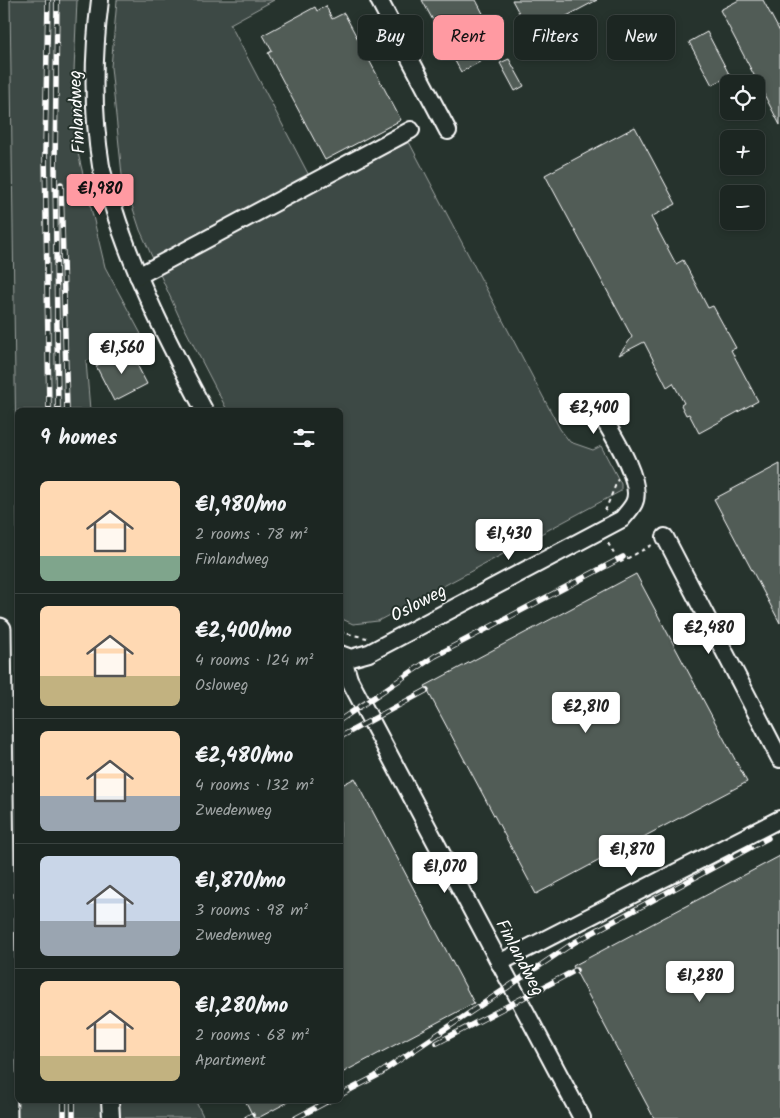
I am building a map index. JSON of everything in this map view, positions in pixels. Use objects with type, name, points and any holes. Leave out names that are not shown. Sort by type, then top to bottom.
[{"type":"main road","points":[[0,629],[2,1022],[5,1115]]},
{"type":"street","name":"Finlandweg","points":[[100,0],[96,38],[95,111],[102,168],[118,223],[138,276],[203,408]]},
{"type":"street","points":[[379,0],[448,130]]},
{"type":"street","points":[[138,276],[411,130]]},
{"type":"street","name":"Osloweg","points":[[343,655],[351,658],[369,653],[622,519],[635,502],[634,482],[626,461],[600,413]]},
{"type":"street","points":[[665,537],[780,759]]},
{"type":"street","name":"Finlandweg","points":[[343,660],[349,679],[582,1118]]},
{"type":"street","points":[[499,963],[780,819]]},
{"type":"street","points":[[110,1103],[111,1118]]},
{"type":"path","points":[[604,513],[626,461]]},
{"type":"path","points":[[602,530],[619,563],[665,537]]},
{"type":"path","points":[[343,633],[368,638]]},
{"type":"shaded area","points":[[10,0],[77,0],[73,95],[78,153],[105,267],[141,334],[86,361],[90,408],[15,408]]},
{"type":"shaded area","points":[[117,0],[274,0],[230,24],[316,189],[409,142],[560,429],[570,442],[593,450],[601,446],[621,484],[621,491],[378,621],[353,624],[343,619],[343,408],[226,408],[181,321],[140,230],[122,175],[111,67]]},
{"type":"shaded area","points":[[15,730],[15,1103],[101,1103],[102,1118],[15,1118],[11,754]]},
{"type":"shaded area","points":[[120,1103],[196,1103],[204,1118],[120,1118]]},
{"type":"building","points":[[422,0],[476,0],[484,15],[433,15],[433,20]]},
{"type":"building","points":[[512,0],[597,0],[569,15],[520,15]]},
{"type":"building","points":[[739,0],[763,0],[780,32],[780,125],[765,96],[765,75],[754,75],[720,10]]},
{"type":"building","points":[[326,6],[332,19],[344,13],[358,39],[358,60],[369,60],[401,120],[325,160],[268,53],[272,51],[263,35],[315,7],[317,11]]},
{"type":"building","points":[[707,32],[729,75],[720,75],[720,81],[712,85],[689,42]]},
{"type":"building","points":[[509,59],[524,86],[515,91],[500,63]]},
{"type":"building","points":[[454,60],[483,60],[461,72]]},
{"type":"building","points":[[635,127],[676,204],[651,217],[676,264],[683,260],[708,308],[713,306],[736,348],[731,350],[758,401],[699,433],[689,414],[686,415],[681,405],[684,403],[673,383],[667,387],[644,342],[619,355],[632,337],[545,175]]},
{"type":"building","points":[[129,349],[147,384],[114,401],[96,366]]},
{"type":"building","points":[[780,464],[780,623],[714,499]]},
{"type":"building","points":[[636,574],[747,782],[536,894],[425,686]]},
{"type":"building","points":[[355,778],[474,1003],[343,1072],[343,784]]},
{"type":"building","points":[[780,856],[780,1118],[654,1118],[573,966]]},
{"type":"building","points":[[246,1103],[286,1103],[258,1118],[254,1118]]},
{"type":"railway","points":[[48,0],[45,152],[49,408]]},
{"type":"railway","points":[[57,0],[55,167],[58,408]]},
{"type":"railway","points":[[61,184],[67,408]]},
{"type":"railway","points":[[343,718],[435,656],[623,557]]},
{"type":"railway","points":[[343,735],[427,690]]},
{"type":"railway","points":[[377,1075],[575,942],[768,838]]},
{"type":"railway","points":[[437,1043],[576,970]]},
{"type":"railway","points":[[343,1093],[382,1073]]},
{"type":"railway","points":[[64,1103],[64,1118]]},
{"type":"railway","points":[[73,1103],[73,1118]]},
{"type":"railway","points":[[296,1118],[324,1103]]},
{"type":"railway","points":[[247,1118],[252,1115]]}]
